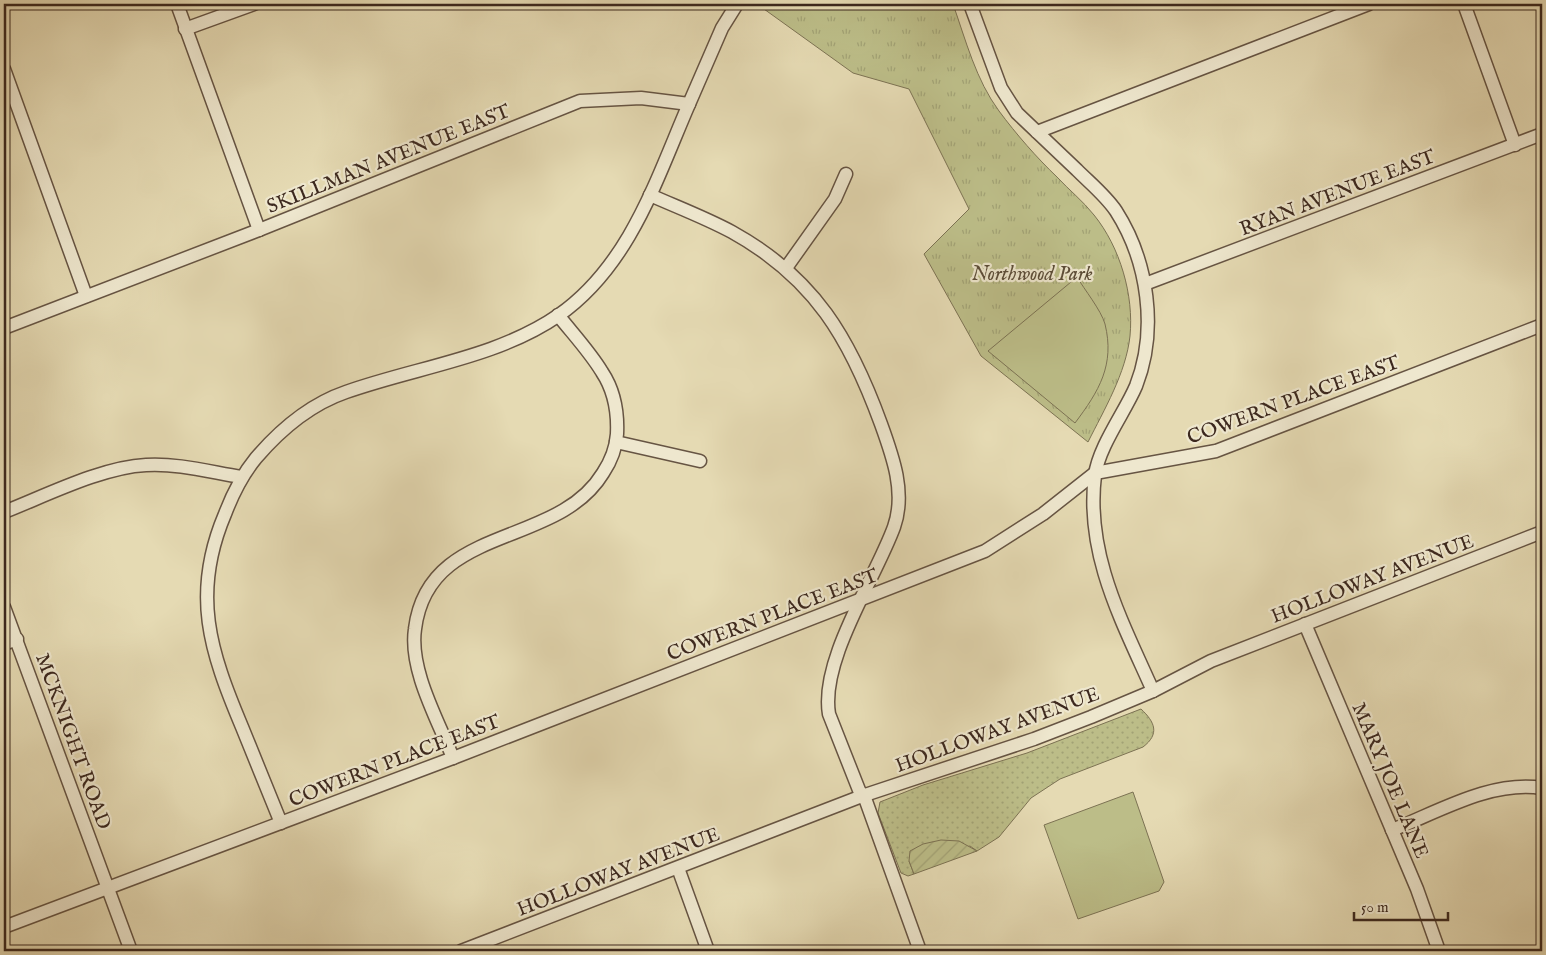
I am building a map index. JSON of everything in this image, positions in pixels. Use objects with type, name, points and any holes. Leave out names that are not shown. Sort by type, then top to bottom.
[{"type":"street","points":[[177,4],[259,230]]},
{"type":"street","points":[[185,29],[254,4]]},
{"type":"street","points":[[281,823],[222,680],[209,631],[207,583],[211,556],[216,534],[241,477],[276,436],[297,418],[320,404],[345,392],[497,347],[558,315],[599,279],[619,254],[633,231],[722,28],[736,4]]},
{"type":"street","points":[[970,4],[1001,88],[1017,113],[1095,188],[1115,210],[1138,259],[1145,284],[1147,327],[1143,362],[1136,385],[1110,436],[1095,473],[1094,534],[1109,592],[1153,691]]},
{"type":"street","points":[[1037,132],[1369,4]]},
{"type":"street","points":[[1464,4],[1515,145]]},
{"type":"street","points":[[4,69],[86,296]]},
{"type":"street","name":"SKILLMAN AVENUE EAST","points":[[4,328],[259,230],[580,101],[641,98],[689,104]]},
{"type":"street","name":"RYAN AVENUE EAST","points":[[1145,284],[1542,134]]},
{"type":"street","points":[[786,268],[836,199],[846,174]]},
{"type":"street","points":[[650,195],[733,233],[786,268],[816,300],[850,348],[865,381],[897,472],[899,490],[894,526],[860,599],[831,672],[827,701],[829,714],[920,951]]},
{"type":"street","points":[[453,758],[417,665],[415,629],[423,598],[444,569],[458,557],[557,516],[572,506],[598,481],[608,466],[616,442],[618,424],[610,389],[602,372],[558,315]]},
{"type":"street","name":"COWERN PLACE EAST","points":[[4,927],[108,890],[453,758],[985,551],[1043,514],[1095,473],[1216,451],[1542,325]]},
{"type":"street","points":[[616,442],[700,461]]},
{"type":"street","points":[[4,512],[101,474],[130,467],[168,465],[241,477]]},
{"type":"street","name":"HOLLOWAY AVENUE","points":[[461,951],[862,796],[1034,739],[1153,691],[1211,660],[1542,532]]},
{"type":"street","name":"MCKNIGHT ROAD","points":[[4,606],[131,951]]},
{"type":"street","name":"MARY JOE LANE","points":[[1305,624],[1417,889],[1439,951]]},
{"type":"street","points":[[4,644],[16,639]]},
{"type":"street","points":[[1392,830],[1487,792],[1523,787],[1542,788]]},
{"type":"street","points":[[678,868],[708,951]]},
{"type":"green space","name":"Northwood Park","points":[[757,4],[953,4],[972,60],[991,99],[1027,146],[1094,215],[1111,242],[1123,272],[1130,304],[1131,320],[1128,350],[1114,391],[1088,442],[981,356],[924,254],[969,209],[909,89],[853,73]]},
{"type":"green space","points":[[1077,277],[1103,318],[1108,339],[1108,352],[1103,377],[1098,388],[1075,423],[988,351]]},
{"type":"green space","points":[[1141,709],[1150,719],[1154,728],[1152,737],[1143,747],[1060,779],[1031,798],[999,837],[977,851],[970,846],[909,861],[914,874],[908,876],[901,873],[878,813],[880,802],[923,785],[1027,753]]},
{"type":"green space","points":[[1133,792],[1164,882],[1159,891],[1078,919],[1044,825]]},
{"type":"green space","points":[[941,840],[959,841],[977,851],[914,874],[909,861],[910,851],[923,844]]}]
